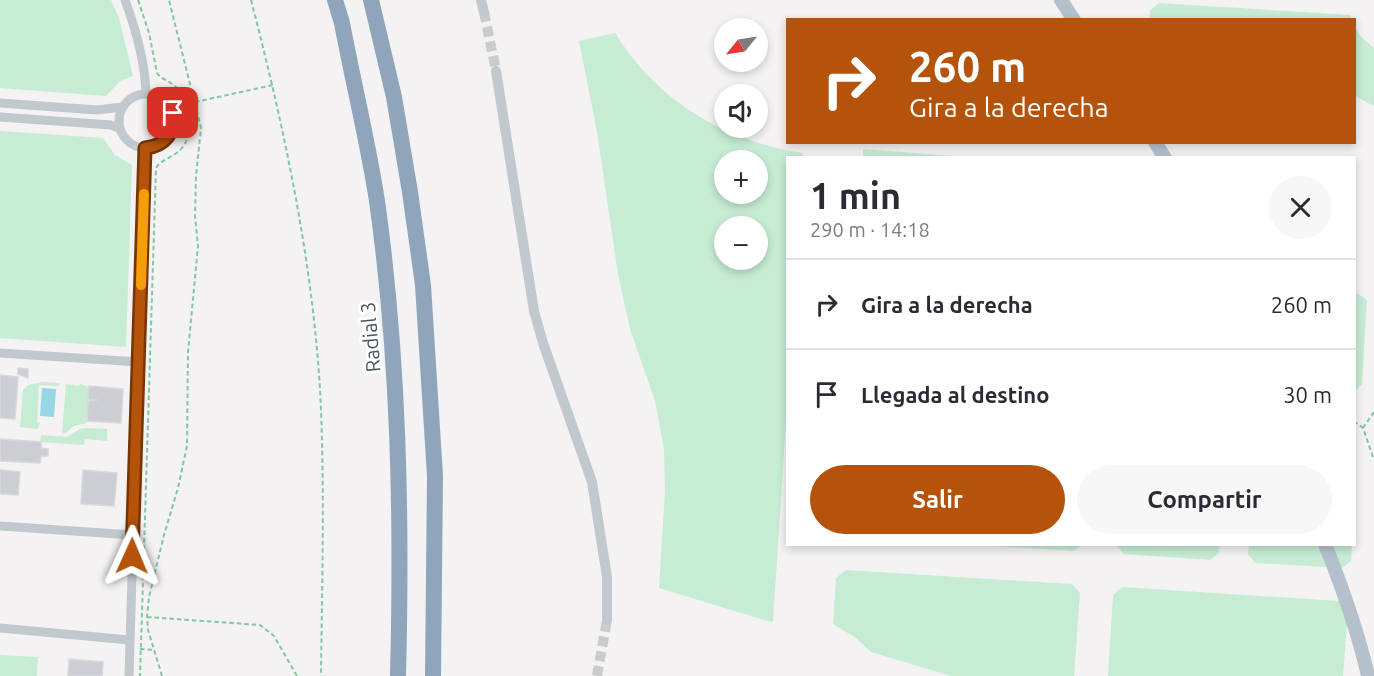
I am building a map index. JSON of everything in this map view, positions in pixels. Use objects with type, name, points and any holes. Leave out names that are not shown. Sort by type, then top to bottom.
[{"type":"highway","name":"Radial 3","points":[[335,0],[342,23],[376,199],[387,289],[397,413],[398,676]]},
{"type":"highway","points":[[371,0],[395,108],[423,285],[435,476],[433,676]]},
{"type":"main road","points":[[1061,0],[1073,18]]},
{"type":"main road","points":[[1318,546],[1341,584]]},
{"type":"main road","points":[[1326,546],[1341,584],[1368,676]]},
{"type":"street","points":[[125,0],[144,64],[146,93]]},
{"type":"street","points":[[481,0],[484,12]]},
{"type":"street","points":[[496,71],[534,310],[543,343],[592,482],[607,577],[606,620]]},
{"type":"street","points":[[0,117],[111,125],[120,129],[130,142],[145,148],[162,144],[172,130],[174,122],[169,105],[155,94],[146,93],[132,97],[122,107],[119,114],[120,129]]},
{"type":"street","points":[[0,103],[97,110],[122,107]]},
{"type":"street","points":[[129,676],[145,148]]},
{"type":"street","points":[[0,353],[139,362]]},
{"type":"street","points":[[0,526],[133,535]]},
{"type":"street","points":[[0,628],[129,640]]},
{"type":"path","points":[[138,0],[149,33],[158,75],[176,86],[191,114],[188,138],[177,153],[156,168],[140,676]]},
{"type":"path","points":[[162,676],[148,630],[147,617],[186,446],[190,316],[198,246],[195,216],[196,176],[201,128],[169,0]]},
{"type":"path","points":[[251,0],[273,85],[292,178],[310,294],[320,389],[321,676]]},
{"type":"path","points":[[195,102],[273,85]]},
{"type":"path","points":[[183,98],[193,92]]},
{"type":"path","points":[[1363,428],[1374,412]]},
{"type":"path","points":[[1356,423],[1363,428],[1374,460]]},
{"type":"path","points":[[147,617],[260,625],[274,636],[297,676]]},
{"type":"path","points":[[137,649],[154,650]]},
{"type":"green space","points":[[0,0],[111,0],[119,18],[133,76],[120,81],[106,96],[0,88]]},
{"type":"green space","points":[[1159,3],[1350,15],[1352,18],[1149,18],[1150,10]]},
{"type":"green space","points":[[1356,29],[1361,37],[1374,48],[1374,106],[1356,97]]},
{"type":"green space","points":[[615,33],[651,79],[672,98],[714,125],[714,138],[744,138],[803,153],[802,156],[786,156],[786,423],[773,621],[771,622],[659,588],[665,491],[664,449],[655,401],[630,329],[618,274],[597,132],[579,41]]},
{"type":"green space","points":[[0,131],[103,138],[115,155],[132,165],[126,347],[0,338]]},
{"type":"green space","points":[[863,149],[952,156],[863,156]]},
{"type":"green space","points":[[1356,293],[1367,300],[1362,384],[1356,390]]},
{"type":"green space","points":[[42,382],[60,383],[59,386],[39,385],[37,422],[40,423],[39,427],[37,429],[20,427],[23,390],[28,385]]},
{"type":"green space","points":[[66,384],[79,386],[80,384],[89,387],[86,423],[74,426],[66,433],[62,433]]},
{"type":"green space","points":[[86,428],[107,429],[107,441],[85,439],[84,445],[40,442],[41,435],[67,437]]},
{"type":"green space","points":[[995,546],[1081,546],[1074,551]]},
{"type":"green space","points":[[1117,546],[1220,546],[1219,553],[1210,560],[1124,554]]},
{"type":"green space","points":[[1249,546],[1352,546],[1351,561],[1342,568],[1255,563],[1248,554]]},
{"type":"green space","points":[[846,570],[1072,584],[1080,593],[1074,676],[951,676],[871,652],[856,638],[833,624],[836,578]]},
{"type":"green space","points":[[1122,587],[1340,601],[1348,609],[1343,676],[1108,676],[1113,595]]},
{"type":"green space","points":[[0,655],[38,657],[37,676],[0,676]]},
{"type":"water","points":[[42,388],[56,389],[54,417],[40,416]]},
{"type":"building","points":[[18,368],[28,369],[28,378],[18,374]]},
{"type":"building","points":[[0,375],[18,377],[15,419],[0,418]]},
{"type":"building","points":[[89,386],[123,389],[121,423],[87,421],[88,401],[98,400],[88,399]]},
{"type":"building","points":[[0,439],[41,442],[41,448],[48,449],[48,456],[41,456],[40,463],[0,461]]},
{"type":"building","points":[[0,470],[20,472],[18,495],[0,494]]},
{"type":"building","points":[[83,470],[117,473],[114,506],[81,504]]},
{"type":"building","points":[[69,659],[103,662],[102,676],[68,676]]},
{"type":"tunnel","points":[[484,12],[496,71]]},
{"type":"tunnel","points":[[597,676],[607,620]]},
{"type":"slow traffic","points":[[141,285],[144,194]]},
{"type":"route","points":[[132,556],[145,148],[162,144],[168,138],[174,122],[173,113]]}]
